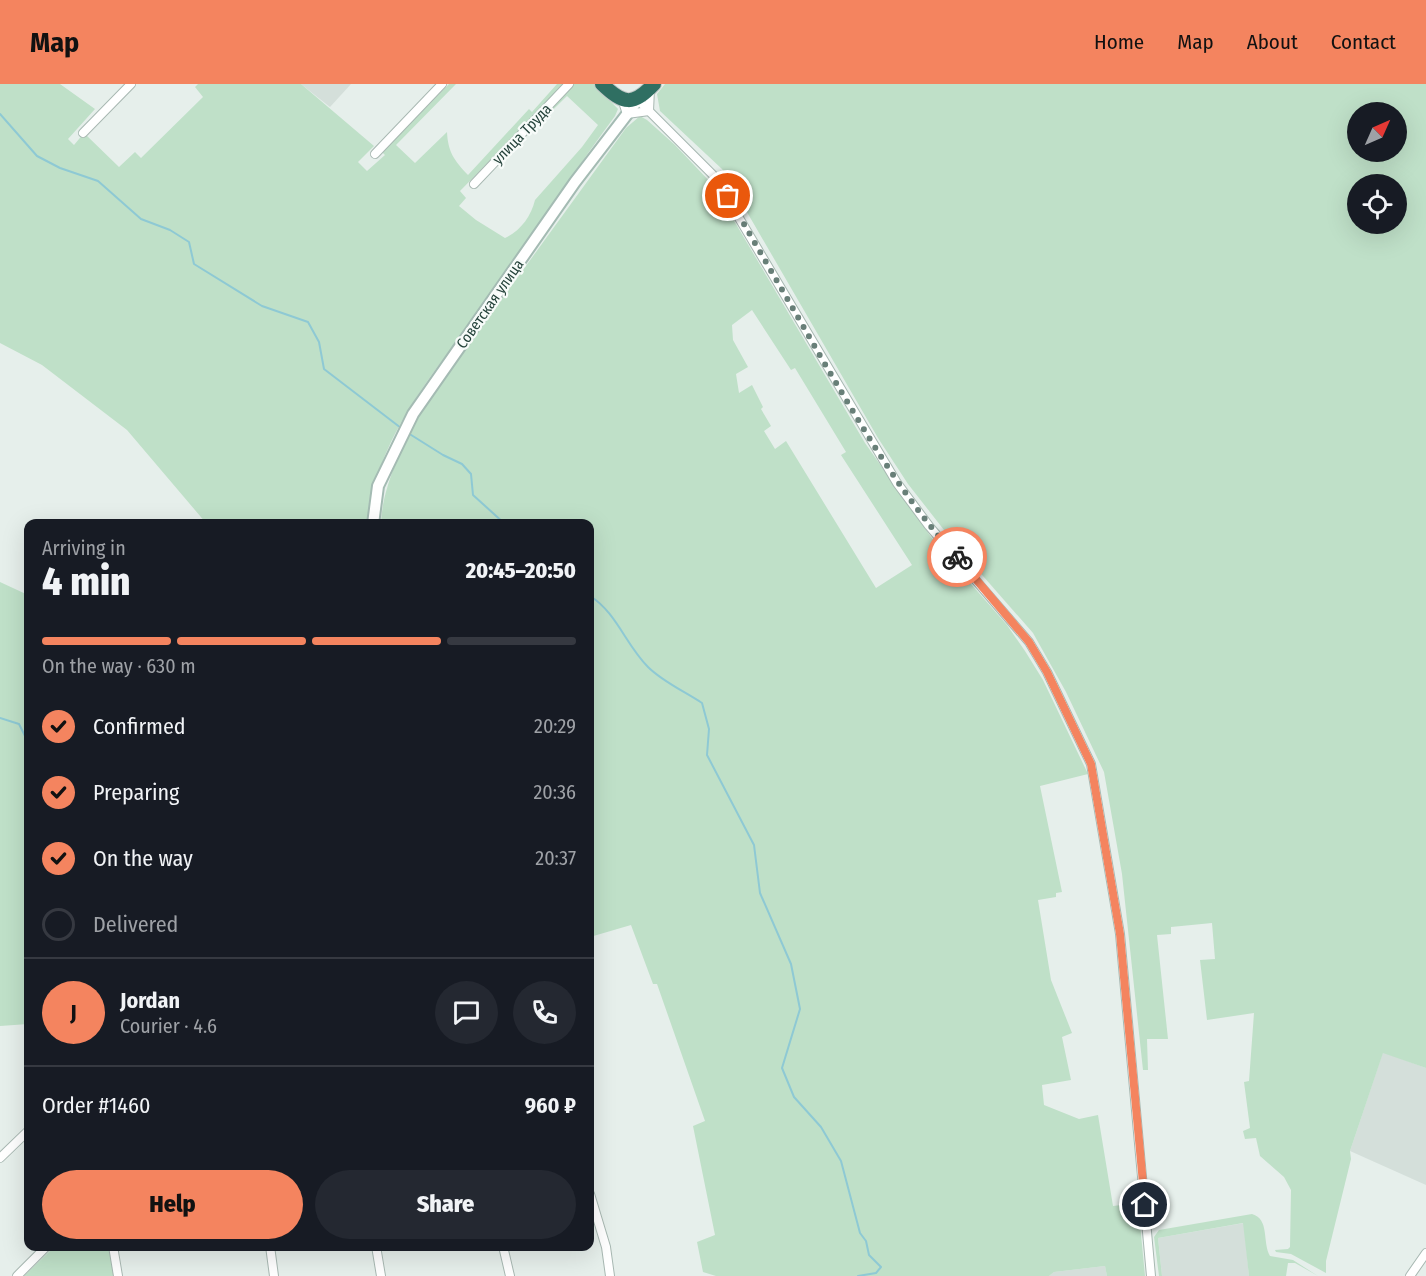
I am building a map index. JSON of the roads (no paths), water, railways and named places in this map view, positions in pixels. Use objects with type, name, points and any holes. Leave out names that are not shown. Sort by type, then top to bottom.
[{"type":"highway","points":[[602,84],[616,97],[629,101],[638,100],[652,86]]},
{"type":"street","points":[[83,133],[131,84]]},
{"type":"street","points":[[375,154],[442,84]]},
{"type":"street","name":"улица Труда","points":[[474,184],[569,84]]},
{"type":"street","points":[[649,111],[652,86]]},
{"type":"street","points":[[622,99],[627,114],[649,111]]},
{"type":"street","points":[[638,100],[714,176],[728,196],[858,421],[897,483],[929,526],[1029,642],[1047,672],[1089,757],[1120,934],[1151,1276]]},
{"type":"street","name":"Советская улица","points":[[374,519],[378,486],[413,414],[569,192],[638,100]]},
{"type":"street","points":[[0,1158],[24,1135]]},
{"type":"street","points":[[594,1207],[606,1247],[610,1276]]},
{"type":"street","points":[[16,1276],[43,1251]]},
{"type":"street","points":[[114,1251],[118,1276]]},
{"type":"street","points":[[271,1251],[274,1276]]},
{"type":"street","points":[[377,1251],[381,1276]]},
{"type":"street","points":[[504,1251],[510,1276]]},
{"type":"street","points":[[1410,1276],[1426,1253]]},
{"type":"waterway","points":[[0,114],[37,156],[60,168],[98,181],[141,219],[170,230],[189,242],[194,264],[262,306],[308,322],[319,342],[324,369],[401,428]]},
{"type":"waterway","points":[[408,433],[462,464],[471,474],[473,495],[499,519]]},
{"type":"waterway","points":[[594,599],[607,611],[648,667],[667,682],[702,703],[709,729],[707,755],[754,845],[760,893],[791,964],[800,1009],[782,1068],[794,1097],[821,1127],[841,1161],[860,1233],[866,1241],[869,1255],[881,1267],[876,1273],[858,1276]]},
{"type":"waterway","points":[[0,718],[19,724],[24,734]]}]
